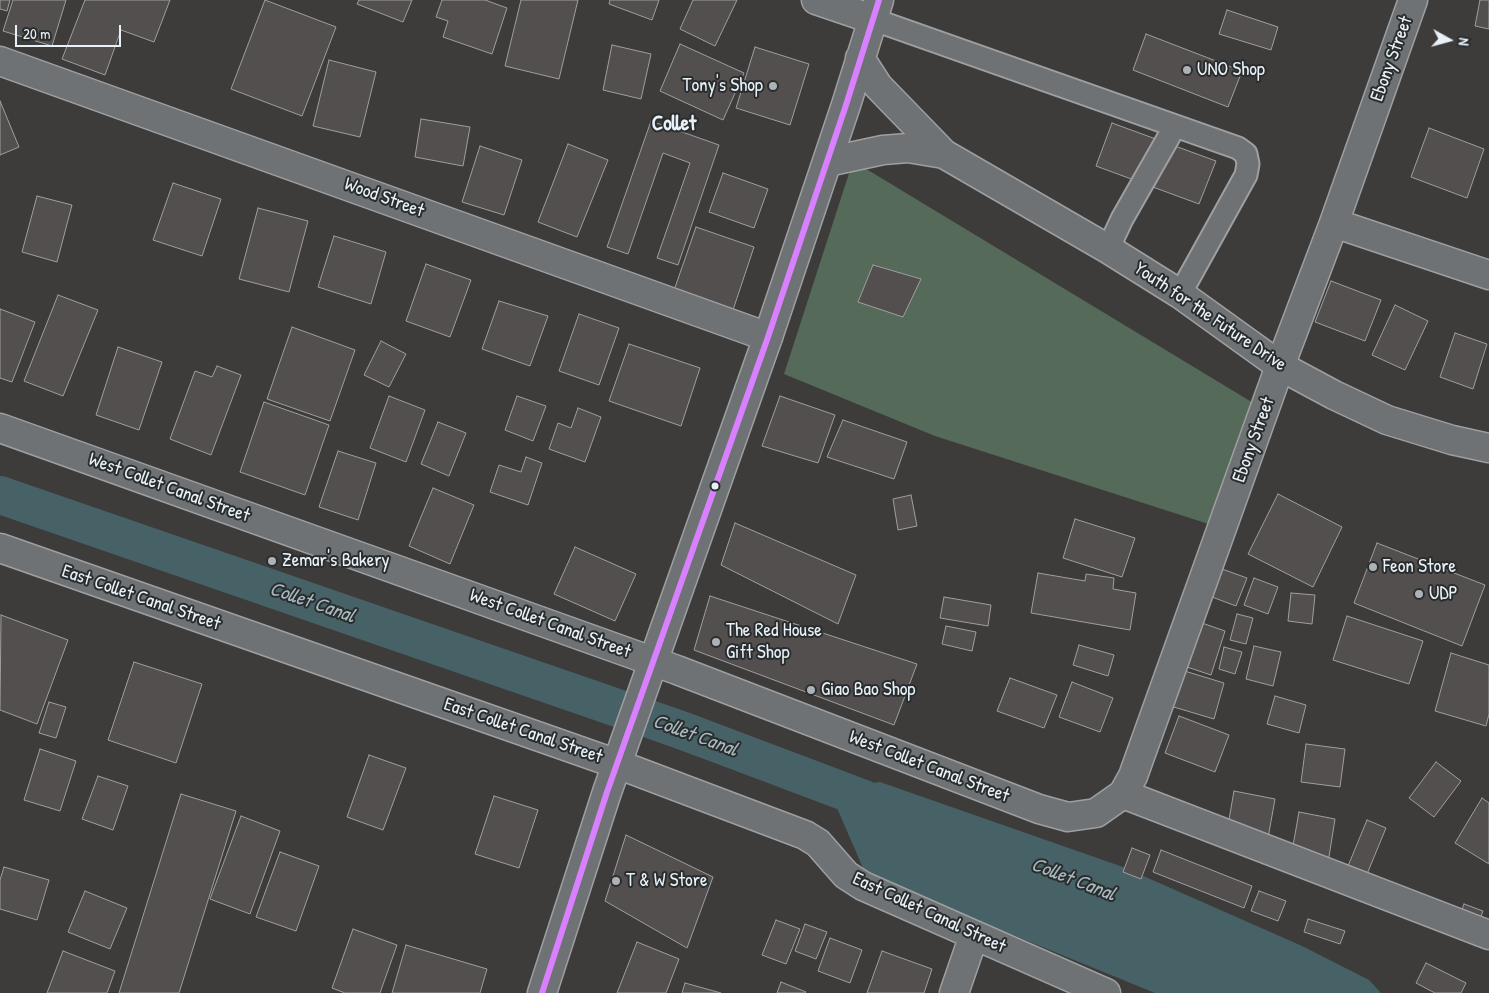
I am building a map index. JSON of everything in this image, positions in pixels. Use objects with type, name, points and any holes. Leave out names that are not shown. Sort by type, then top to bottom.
[{"type":"street","points":[[542,993],[637,704],[654,662],[827,162],[875,10],[816,0]]},
{"type":"street","name":"Ebony Street","points":[[1123,794],[1133,776],[1413,0]]},
{"type":"street","name":"Youth for the Future Drive","points":[[860,58],[878,86],[944,154],[1108,249],[1180,294],[1280,366],[1334,395],[1387,420],[1452,440],[1489,448]]},
{"type":"street","name":"Wood Street","points":[[0,61],[768,336]]},
{"type":"street","name":"Youth for the Future Drive","points":[[827,162],[884,150],[908,148],[944,154]]},
{"type":"street","points":[[1334,223],[1489,275]]},
{"type":"street","name":"West Collet Canal Street","points":[[0,428],[654,662],[1039,809],[1068,817],[1096,813],[1123,794]]},
{"type":"street","name":"East Collet Canal Street","points":[[0,548],[620,754],[805,835],[818,843],[846,876],[863,886],[1106,993]]},
{"type":"street","points":[[1123,794],[1489,935]]},
{"type":"street","points":[[954,993],[974,935]]},
{"type":"lane","points":[[875,10],[1175,126],[1238,148],[1246,154],[1248,164],[1246,175],[1180,294]]},
{"type":"lane","points":[[1108,249],[1122,219],[1175,126]]},
{"type":"green space","points":[[853,161],[1255,404],[1221,528],[935,436],[784,374]]},
{"type":"water","points":[[0,495],[596,707],[835,788],[880,782],[1123,867],[1302,946],[1369,980],[1381,993],[1155,993],[866,875],[837,808],[474,674],[0,511]]},
{"type":"building","points":[[0,0],[10,0],[7,11],[0,9]]},
{"type":"building","points":[[13,0],[66,0],[52,46],[3,31]]},
{"type":"building","points":[[85,0],[170,0],[154,42],[121,30],[105,75],[62,59]]},
{"type":"building","points":[[265,0],[336,27],[302,116],[231,89]]},
{"type":"building","points":[[359,0],[412,0],[403,22],[357,4]]},
{"type":"building","points":[[442,0],[485,0],[507,8],[492,54],[443,37],[448,21],[436,17]]},
{"type":"building","points":[[521,0],[578,0],[559,79],[505,66]]},
{"type":"building","points":[[610,0],[659,0],[652,20],[609,4]]},
{"type":"building","points":[[693,0],[737,0],[715,46],[680,29]]},
{"type":"building","points":[[1480,0],[1489,0],[1489,29],[1475,26]]},
{"type":"building","points":[[1227,10],[1278,27],[1271,50],[1219,34]]},
{"type":"building","name":"UNO Shop","points":[[1146,34],[1242,71],[1228,107],[1133,70]]},
{"type":"building","points":[[680,44],[744,73],[723,120],[660,91]]},
{"type":"building","points":[[612,45],[651,54],[641,99],[603,90]]},
{"type":"building","name":"Tony's Shop","points":[[755,47],[809,64],[790,125],[736,108]]},
{"type":"building","points":[[329,60],[376,72],[360,137],[313,126]]},
{"type":"building","points":[[0,101],[19,147],[0,155]]},
{"type":"building","points":[[421,119],[470,127],[463,166],[415,157]]},
{"type":"building","points":[[651,121],[719,145],[678,265],[657,258],[690,163],[663,153],[628,254],[607,247]]},
{"type":"building","points":[[1112,123],[1216,161],[1199,204],[1096,166]]},
{"type":"building","points":[[1429,128],[1484,149],[1467,198],[1411,177]]},
{"type":"building","points":[[568,144],[608,160],[577,237],[538,222]]},
{"type":"building","points":[[480,146],[522,160],[504,215],[462,202]]},
{"type":"building","points":[[723,173],[768,189],[754,228],[709,212]]},
{"type":"building","points":[[173,183],[221,199],[202,256],[153,240]]},
{"type":"building","points":[[37,196],[72,205],[57,262],[22,252]]},
{"type":"building","points":[[258,208],[308,221],[289,292],[239,279]]},
{"type":"building","points":[[696,227],[754,247],[730,319],[671,299]]},
{"type":"building","points":[[334,236],[386,252],[371,304],[318,287]]},
{"type":"building","points":[[426,264],[471,280],[450,337],[406,321]]},
{"type":"building","points":[[873,265],[921,279],[903,317],[858,302]]},
{"type":"building","points":[[1331,281],[1381,300],[1365,341],[1315,322]]},
{"type":"building","points":[[58,295],[98,310],[63,396],[24,381]]},
{"type":"building","points":[[499,301],[548,316],[530,366],[482,349]]},
{"type":"building","points":[[1395,305],[1428,321],[1405,370],[1372,355]]},
{"type":"building","points":[[0,309],[35,322],[12,382],[0,378]]},
{"type":"building","points":[[579,314],[619,328],[599,385],[559,371]]},
{"type":"building","points":[[292,327],[355,350],[330,421],[267,399]]},
{"type":"building","points":[[1455,333],[1487,344],[1473,389],[1440,377]]},
{"type":"building","points":[[381,341],[406,354],[389,387],[364,375]]},
{"type":"building","points":[[629,344],[700,368],[681,426],[609,401]]},
{"type":"building","points":[[118,347],[162,362],[139,430],[96,415]]},
{"type":"building","points":[[217,366],[241,375],[211,455],[170,439],[195,371],[212,377]]},
{"type":"building","points":[[389,396],[425,410],[406,462],[370,448]]},
{"type":"building","points":[[517,396],[546,406],[533,441],[505,430]]},
{"type":"building","points":[[780,396],[835,415],[818,463],[762,446]]},
{"type":"building","points":[[264,402],[329,425],[305,495],[240,472]]},
{"type":"building","points":[[578,408],[601,417],[585,462],[549,449],[558,423],[571,428]]},
{"type":"building","points":[[843,420],[907,442],[894,479],[827,457]]},
{"type":"building","points":[[438,422],[466,433],[449,476],[421,464]]},
{"type":"building","points":[[338,451],[376,463],[358,520],[319,507]]},
{"type":"building","points":[[526,457],[542,463],[528,505],[490,492],[499,465],[521,472]]},
{"type":"building","points":[[433,488],[474,505],[450,564],[409,546]]},
{"type":"building","points":[[1278,494],[1342,527],[1313,587],[1248,554]]},
{"type":"building","points":[[911,495],[917,526],[898,530],[893,499]]},
{"type":"building","points":[[1075,519],[1135,538],[1122,577],[1063,558]]},
{"type":"building","points":[[735,523],[856,575],[838,624],[721,565]]},
{"type":"building","name":"UDP","points":[[1377,543],[1485,585],[1462,646],[1354,603]]},
{"type":"building","points":[[575,547],[636,574],[615,621],[554,594]]},
{"type":"building","points":[[1222,569],[1247,578],[1236,606],[1212,597]]},
{"type":"building","points":[[1038,573],[1085,581],[1086,574],[1114,578],[1113,589],[1136,593],[1130,630],[1031,613]]},
{"type":"building","points":[[1254,578],[1278,587],[1268,614],[1244,605]]},
{"type":"building","points":[[1291,593],[1315,595],[1312,624],[1288,621]]},
{"type":"building","points":[[710,596],[917,664],[894,725],[694,650]]},
{"type":"building","points":[[944,597],[991,605],[988,626],[940,618]]},
{"type":"building","points":[[1237,614],[1253,618],[1246,644],[1230,640]]},
{"type":"building","points":[[1,615],[68,640],[37,724],[0,710]]},
{"type":"building","points":[[1347,616],[1423,641],[1409,684],[1333,660]]},
{"type":"building","points":[[1199,622],[1225,631],[1211,675],[1184,666]]},
{"type":"building","points":[[946,626],[976,632],[972,651],[942,644]]},
{"type":"building","points":[[1079,645],[1114,655],[1108,676],[1073,665]]},
{"type":"building","points":[[1254,646],[1281,652],[1273,686],[1246,679]]},
{"type":"building","points":[[1224,647],[1242,652],[1235,674],[1219,669]]},
{"type":"building","points":[[1451,653],[1489,665],[1489,714],[1486,726],[1435,711]]},
{"type":"building","points":[[134,662],[202,684],[176,763],[108,740]]},
{"type":"building","points":[[1178,669],[1224,683],[1214,719],[1167,705]]},
{"type":"building","points":[[1010,678],[1057,695],[1044,728],[997,711]]},
{"type":"building","points":[[1072,682],[1113,698],[1100,732],[1059,717]]},
{"type":"building","points":[[1275,696],[1306,705],[1299,733],[1267,724]]},
{"type":"building","points":[[49,702],[66,707],[56,738],[39,733]]},
{"type":"building","points":[[1179,716],[1229,735],[1215,772],[1165,753]]},
{"type":"building","points":[[1306,744],[1345,749],[1340,787],[1301,782]]},
{"type":"building","points":[[40,749],[76,761],[60,811],[24,800]]},
{"type":"building","points":[[369,755],[406,768],[383,830],[347,817]]},
{"type":"building","points":[[1436,762],[1461,781],[1434,817],[1409,798]]},
{"type":"building","points":[[98,776],[128,786],[113,830],[82,819]]},
{"type":"building","points":[[1234,791],[1275,799],[1268,838],[1227,831]]},
{"type":"building","points":[[181,794],[236,811],[179,993],[119,993]]},
{"type":"building","points":[[494,796],[538,810],[519,868],[475,854]]},
{"type":"building","points":[[1482,798],[1489,803],[1489,864],[1455,843]]},
{"type":"building","points":[[1299,812],[1335,819],[1328,863],[1291,857]]},
{"type":"building","points":[[241,816],[280,831],[250,914],[210,899]]},
{"type":"building","points":[[1367,820],[1386,828],[1360,891],[1341,883]]},
{"type":"building","points":[[626,835],[713,877],[687,948],[605,901]]},
{"type":"building","points":[[1132,848],[1150,855],[1141,879],[1123,872]]},
{"type":"building","points":[[1161,850],[1252,886],[1244,908],[1153,872]]},
{"type":"building","points":[[280,852],[319,866],[296,931],[256,917]]},
{"type":"building","points":[[4,867],[49,880],[37,920],[0,909],[0,880]]},
{"type":"building","points":[[85,891],[127,908],[110,949],[68,932]]},
{"type":"building","points":[[1259,891],[1286,901],[1278,921],[1251,911]]},
{"type":"building","points":[[1464,904],[1483,911],[1476,930],[1457,923]]},
{"type":"building","points":[[1308,919],[1345,931],[1340,944],[1304,932]]},
{"type":"building","points":[[776,920],[800,929],[786,964],[762,955]]},
{"type":"building","points":[[805,924],[827,932],[816,959],[795,951]]},
{"type":"building","points":[[353,929],[397,945],[380,993],[345,993],[332,988]]},
{"type":"building","points":[[830,938],[862,950],[850,983],[818,971]]},
{"type":"building","points":[[637,942],[679,959],[666,993],[617,993]]},
{"type":"building","points":[[406,945],[487,969],[480,993],[392,993]]},
{"type":"building","points":[[63,951],[115,971],[107,993],[47,993]]},
{"type":"building","points":[[882,951],[932,969],[924,993],[867,993]]},
{"type":"building","points":[[1426,963],[1466,983],[1461,993],[1435,993],[1416,983]]},
{"type":"building","points":[[781,982],[806,992],[777,993]]},
{"type":"building","points":[[685,983],[721,993],[682,993]]},
{"type":"waterway","name":"Collet Canal","points":[[0,495],[684,731],[864,799]]},
{"type":"transit line","points":[[542,993],[607,792],[768,337],[846,105],[879,0]]},
{"type":"place","name":"UNO Shop","points":[[1187,70]]},
{"type":"place","name":"Tony's Shop","points":[[773,86]]},
{"type":"place","name":"Zemar's Bakery","points":[[272,561]]},
{"type":"place","name":"Feon Store","points":[[1373,567]]},
{"type":"place","name":"UDP","points":[[1419,594]]},
{"type":"place","name":"The Red House Gift Shop","points":[[716,642]]},
{"type":"place","name":"Giao Bao Shop","points":[[811,690]]},
{"type":"place","name":"T & W Store","points":[[616,881]]},
{"type":"district","name":"Collet","points":[[674,124]]}]
